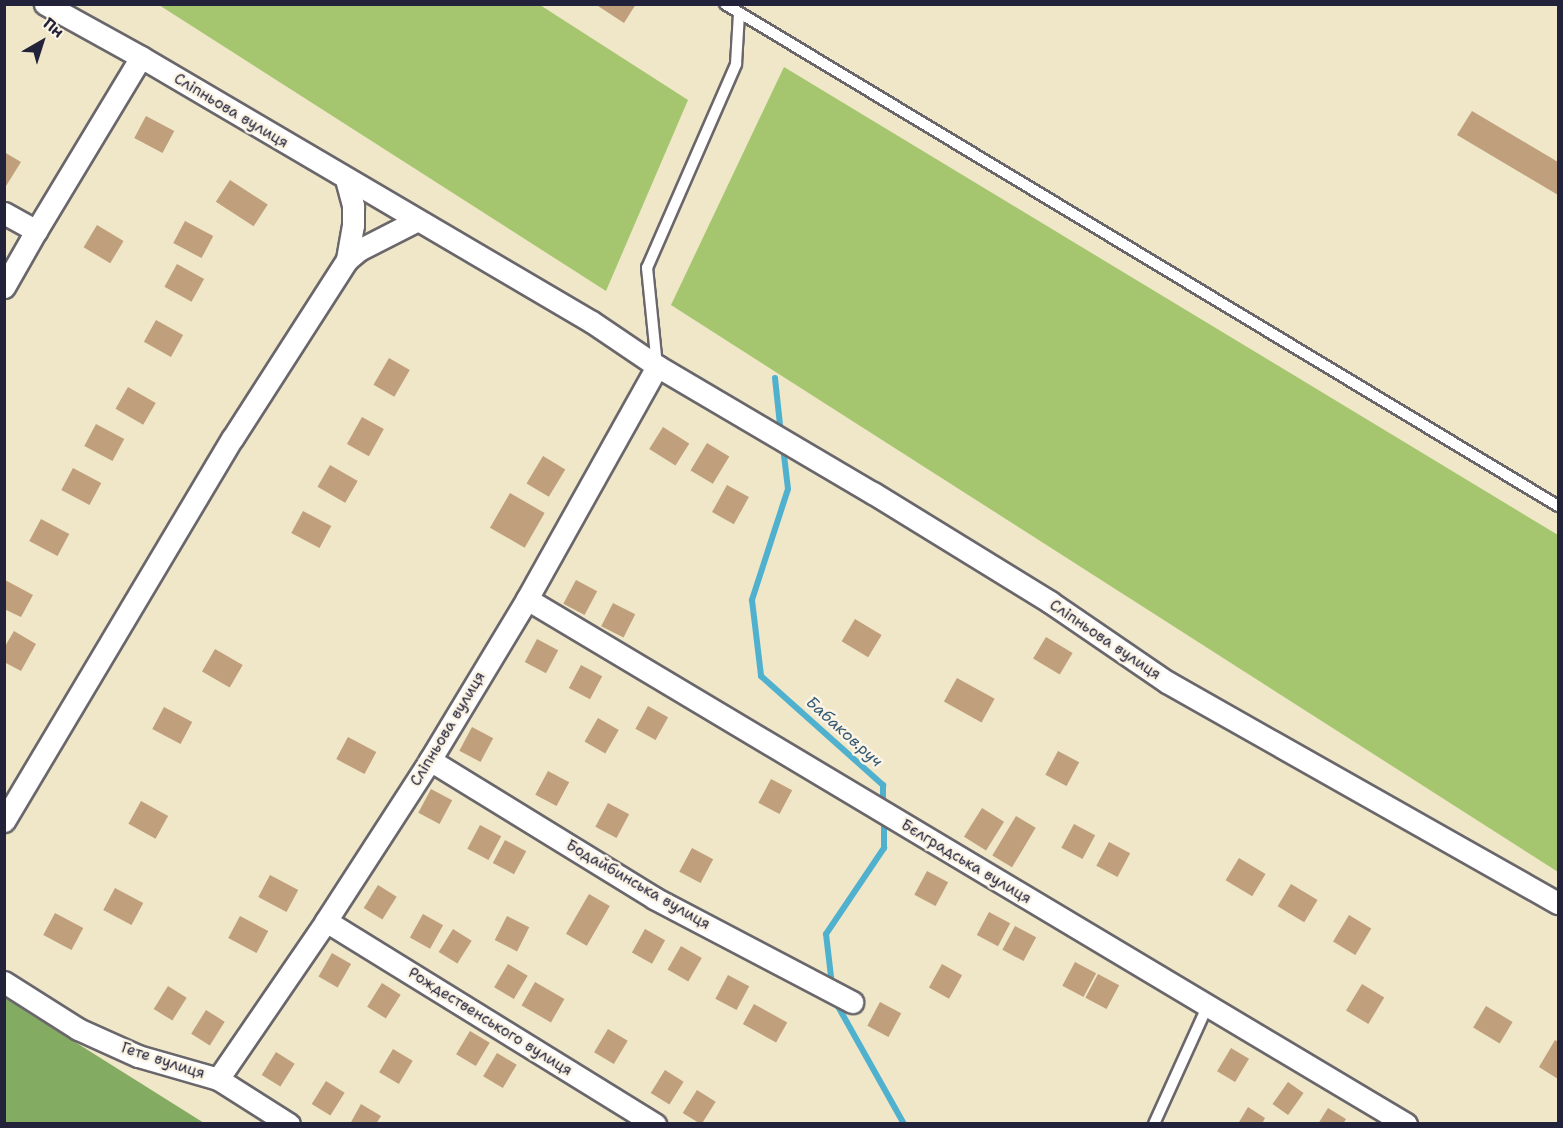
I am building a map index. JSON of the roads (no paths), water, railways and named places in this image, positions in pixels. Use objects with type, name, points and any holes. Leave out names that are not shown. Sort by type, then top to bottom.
[{"type":"street","name":"Сліпньова вулиця","points":[[45,4],[141,57],[416,221],[592,322],[657,366],[1050,602],[1167,682],[1558,903]]},
{"type":"street","points":[[4,287],[141,57]]},
{"type":"street","points":[[346,179],[353,206],[353,225],[347,260]]},
{"type":"street","points":[[4,213],[36,231]]},
{"type":"street","points":[[4,821],[232,439],[347,260],[358,250],[416,221]]},
{"type":"street","name":"Сліпньова вулиця","points":[[218,1079],[326,921],[430,759],[527,599],[657,366]]},
{"type":"street","name":"Бєлградська вулиця","points":[[527,599],[1406,1124]]},
{"type":"street","name":"Бодайбинська вулиця","points":[[430,759],[654,898],[852,1002]]},
{"type":"street","name":"Рождественського вулиця","points":[[326,921],[655,1124]]},
{"type":"street","name":"Гете вулиця","points":[[4,982],[78,1029],[138,1056],[218,1079],[289,1124]]},
{"type":"lane","points":[[725,4],[1558,506]]},
{"type":"lane","points":[[657,366],[647,268],[736,64],[739,14]]},
{"type":"lane","points":[[1154,1124],[1208,1005]]},
{"type":"waterway","name":"Бабаков.руч","points":[[775,378],[781,434]]},
{"type":"waterway","name":"Бабаков.руч","points":[[783,447],[788,489],[752,600],[761,676],[883,785],[883,805]]},
{"type":"waterway","name":"Бабаков.руч","points":[[832,985],[826,934],[884,848],[884,818]]},
{"type":"waterway","name":"Бабаков.руч","points":[[835,1001],[904,1124]]}]
